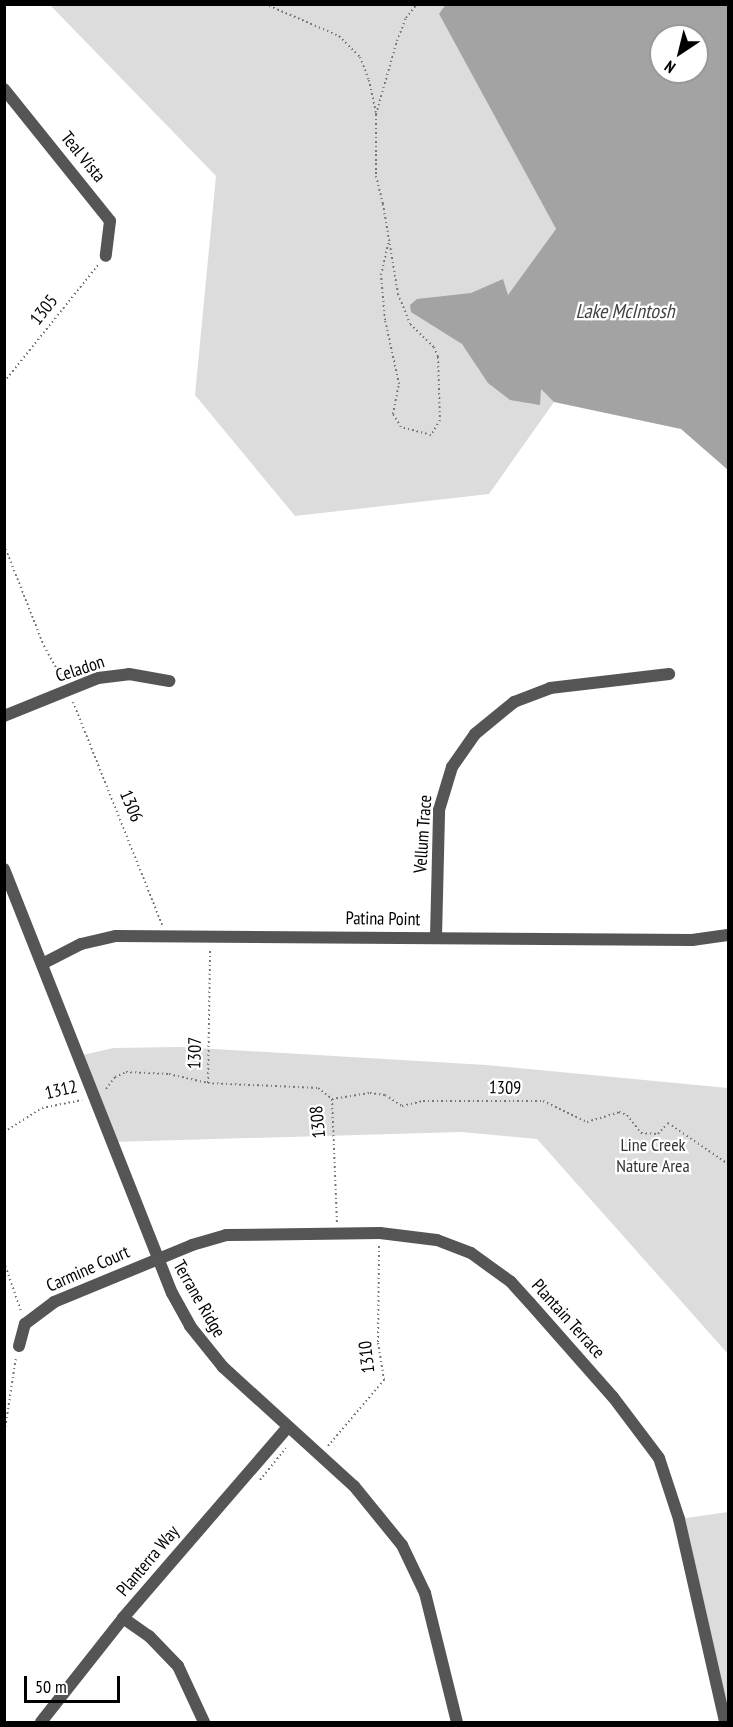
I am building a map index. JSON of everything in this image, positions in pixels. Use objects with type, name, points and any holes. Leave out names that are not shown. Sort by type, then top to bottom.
[{"type":"street","name":"Teal Vista","points":[[4,90],[110,221],[106,256]]},
{"type":"street","name":"Celadon","points":[[4,716],[98,678],[129,674],[169,681]]},
{"type":"street","name":"Vellum Trace","points":[[436,937],[439,810],[452,767],[475,734],[514,702],[550,688],[669,674]]},
{"type":"street","name":"Terrane Ridge","points":[[4,869],[156,1259],[205,1347],[379,1513],[402,1545],[424,1593],[457,1722]]},
{"type":"street","name":"Patina Point","points":[[42,964],[94,939],[164,935],[692,940],[729,935]]},
{"type":"street","name":"Plantain Terrace","points":[[156,1259],[226,1235],[380,1233],[437,1240],[488,1264],[530,1302],[645,1437],[670,1484],[725,1722]]},
{"type":"street","name":"Carmine Court","points":[[25,1324],[54,1302],[156,1259]]},
{"type":"street","points":[[20,1346],[25,1324]]},
{"type":"street","name":"Planterra Way","points":[[41,1722],[123,1618],[288,1427]]},
{"type":"street","points":[[123,1618],[149,1636],[178,1666],[204,1722]]},
{"type":"path","points":[[265,4],[302,23],[331,32],[350,46],[369,80],[376,114],[376,176],[389,240],[404,315],[434,347],[438,357],[440,420],[431,435],[400,427],[393,414],[399,384],[385,320],[381,275],[389,240]]},
{"type":"path","points":[[376,114],[396,41],[417,4]]},
{"type":"path","name":"1305","points":[[4,382],[106,256]]},
{"type":"path","points":[[4,546],[44,646],[68,689]]},
{"type":"path","name":"1306","points":[[68,689],[132,843],[164,935]]},
{"type":"path","name":"1307","points":[[94,1096],[115,1077],[126,1072],[169,1074],[208,1083],[211,935]]},
{"type":"path","name":"1308","points":[[208,1083],[318,1088],[332,1099],[337,1234]]},
{"type":"path","name":"1309","points":[[332,1099],[370,1093],[385,1095],[402,1106],[423,1101],[543,1101],[586,1122],[619,1112],[627,1115],[641,1133],[658,1134],[661,1126],[668,1123],[729,1164]]},
{"type":"path","name":"1312","points":[[4,1132],[42,1108],[94,1096]]},
{"type":"path","name":"1310","points":[[320,1455],[384,1380],[377,1326],[376,1262],[380,1233]]},
{"type":"path","points":[[4,1262],[25,1324]]},
{"type":"path","points":[[4,1436],[13,1365],[20,1346]]},
{"type":"green space","points":[[50,5],[446,5],[439,14],[556,229],[525,323],[554,402],[489,494],[295,516],[195,395],[216,176]]},
{"type":"green space","name":"Line Creek Nature Area","points":[[180,1047],[486,1065],[728,1088],[728,1354],[537,1139],[461,1132],[112,1142],[79,1056],[113,1048]]},
{"type":"green space","points":[[728,1512],[728,1722],[679,1519]]},
{"type":"water","name":"Lake McIntosh","points":[[446,4],[728,5],[728,470],[681,429],[554,402],[541,389],[540,405],[510,400],[488,383],[462,344],[411,312],[410,305],[417,299],[471,293],[503,279],[508,295],[556,229],[439,14]]}]
